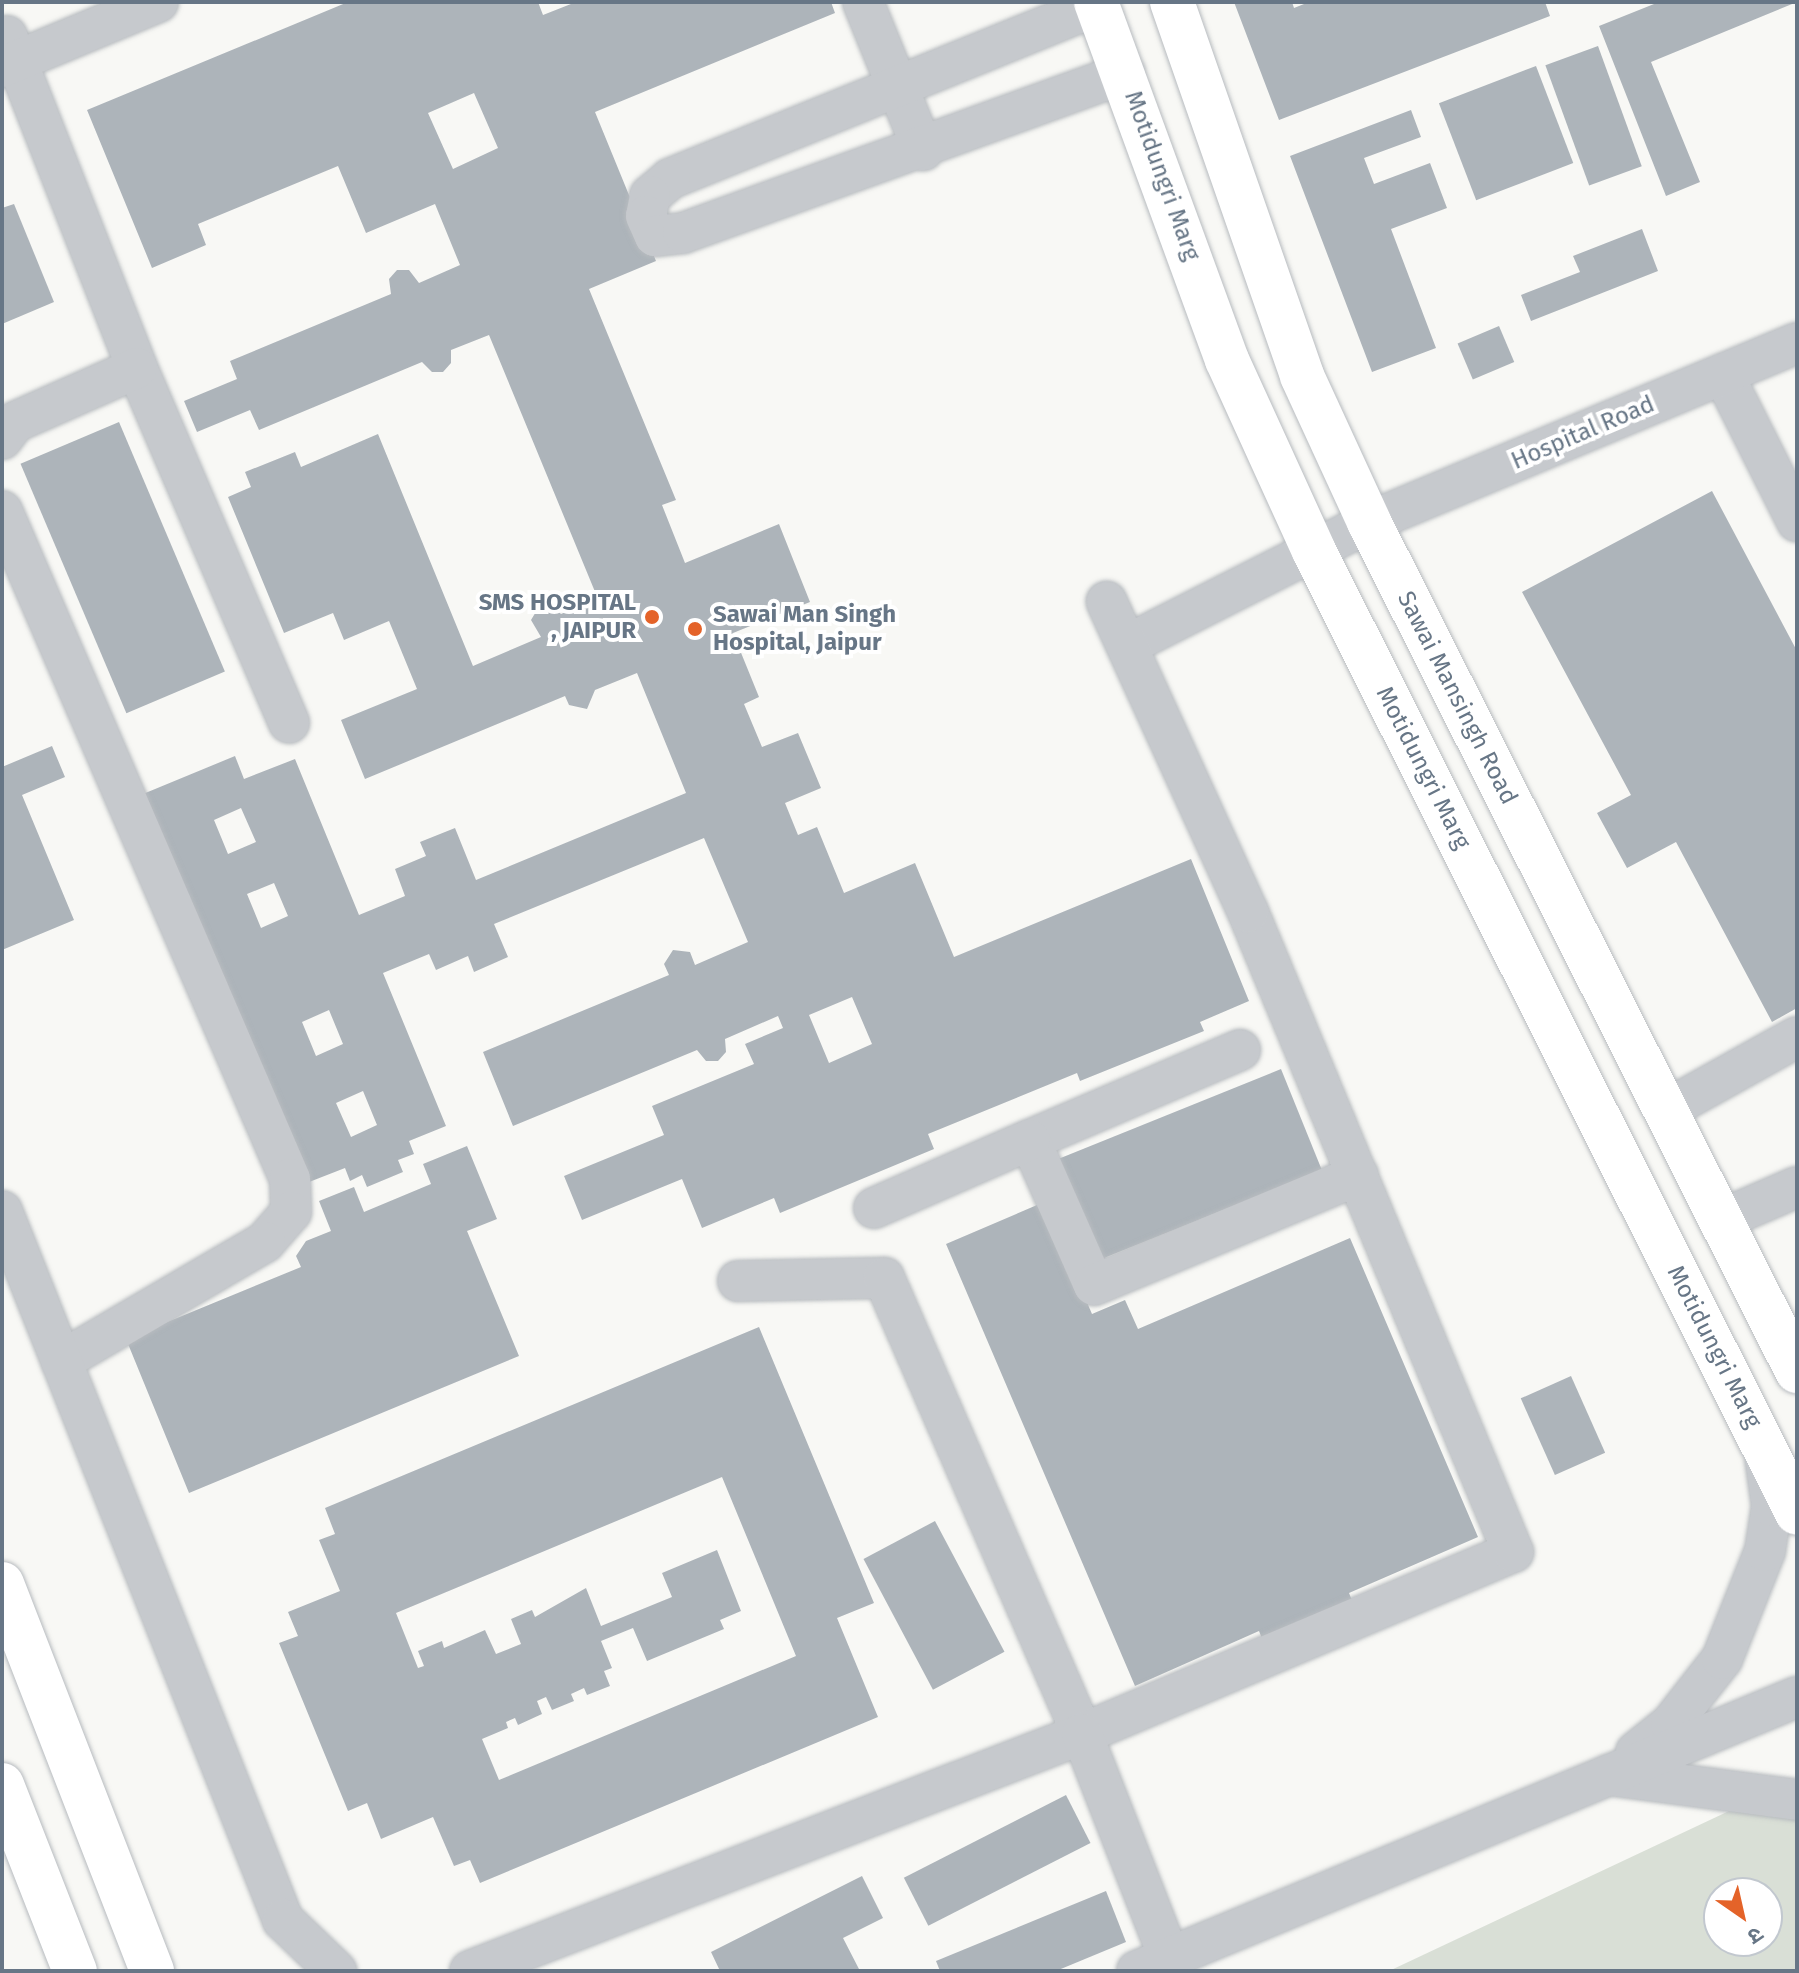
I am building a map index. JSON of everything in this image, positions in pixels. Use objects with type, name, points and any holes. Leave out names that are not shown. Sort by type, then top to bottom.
[{"type":"main road","name":"Sawai Mansingh Road","points":[[1172,2],[1302,376],[1369,522],[1797,1371]]},
{"type":"main road","name":"Motidungri Marg","points":[[1097,4],[1125,73],[1227,360],[1314,551],[1797,1513]]},
{"type":"main road","points":[[2,1584],[152,1971]]},
{"type":"main road","points":[[2,1785],[75,1971]]},
{"type":"street","points":[[158,2],[9,54],[137,368],[289,723]]},
{"type":"street","points":[[863,2],[923,150]]},
{"type":"street","points":[[1097,4],[670,179],[650,196],[646,216],[655,236],[683,233],[923,150],[1125,73]]},
{"type":"street","name":"Hospital Road","points":[[1129,644],[1369,522],[1797,343]]},
{"type":"street","points":[[2,439],[15,422],[137,368]]},
{"type":"street","points":[[1723,374],[1797,521]]},
{"type":"street","points":[[2,511],[290,1179],[291,1212],[265,1242],[61,1361]]},
{"type":"street","points":[[470,1971],[1082,1734],[1513,1552],[1358,1175],[1129,644],[1107,602]]},
{"type":"street","points":[[1666,1110],[1797,1037]]},
{"type":"street","points":[[874,1208],[1240,1050]]},
{"type":"street","points":[[1030,1140],[1094,1285],[1358,1175]]},
{"type":"street","points":[[1721,1220],[1797,1187]]},
{"type":"street","points":[[2,1211],[283,1920],[336,1971]]},
{"type":"street","points":[[738,1281],[884,1278],[1082,1734],[1153,1964],[1797,1697]]},
{"type":"street","points":[[1608,1775],[1671,1724],[1722,1659],[1765,1551],[1772,1506],[1764,1447]]},
{"type":"street","points":[[1608,1775],[1797,1800]]},
{"type":"shaded area","points":[[1797,1779],[1797,1971],[1389,1971]]},
{"type":"building","name":"SMS HOSPITAL , JAIPUR","points":[[348,2],[538,2],[543,15],[576,2],[831,2],[835,13],[595,112],[656,261],[589,289],[676,500],[662,505],[685,563],[779,524],[810,602],[733,633],[759,697],[744,704],[762,747],[798,733],[821,788],[785,803],[798,835],[817,827],[844,893],[915,863],[954,957],[1191,859],[1249,1001],[1200,1022],[1204,1031],[1080,1081],[1077,1073],[928,1134],[934,1149],[780,1213],[774,1198],[702,1228],[682,1179],[582,1220],[564,1176],[664,1135],[652,1106],[754,1064],[745,1044],[783,1028],[778,1016],[725,1039],[726,1052],[718,1061],[706,1061],[697,1050],[513,1126],[483,1052],[669,975],[664,964],[673,950],[690,952],[695,965],[748,942],[704,838],[494,924],[508,957],[474,972],[468,956],[436,970],[429,954],[383,973],[446,1126],[409,1141],[414,1154],[398,1160],[403,1172],[367,1187],[362,1175],[350,1181],[345,1168],[304,1184],[143,794],[235,756],[244,779],[295,759],[359,915],[405,896],[395,869],[426,856],[420,842],[455,828],[476,880],[686,793],[637,673],[595,690],[587,709],[569,705],[565,696],[365,779],[341,720],[417,689],[389,621],[344,640],[333,613],[284,633],[228,497],[251,487],[245,472],[295,452],[301,467],[378,434],[473,666],[541,637],[531,620],[540,605],[552,605],[561,614],[598,599],[489,335],[451,350],[451,363],[443,372],[432,372],[422,362],[259,430],[250,410],[197,432],[184,401],[237,379],[230,361],[391,294],[389,279],[397,270],[409,270],[419,283],[460,265],[435,204],[366,233],[338,166],[198,224],[206,245],[152,268],[87,110]],"holes":[[[474,93],[498,148],[453,169],[428,113]],[[241,808],[256,842],[228,854],[214,820]],[[274,883],[288,916],[261,928],[247,894]],[[852,997],[872,1044],[829,1063],[809,1015]],[[329,1010],[343,1044],[316,1056],[302,1022]],[[363,1091],[377,1125],[351,1137],[336,1103]]]},
{"type":"building","points":[[1234,2],[1292,2],[1294,8],[1309,2],[1545,2],[1550,16],[1279,120]]},
{"type":"building","points":[[1659,2],[1797,2],[1651,62],[1700,182],[1666,196],[1599,26]]},
{"type":"building","points":[[1598,46],[1642,166],[1589,185],[1545,65]]},
{"type":"building","points":[[1536,66],[1573,163],[1476,200],[1439,103]]},
{"type":"building","points":[[1411,110],[1421,137],[1364,158],[1374,184],[1430,163],[1447,208],[1391,229],[1436,348],[1372,372],[1290,156]]},
{"type":"building","points":[[14,204],[54,302],[2,324],[2,208]]},
{"type":"building","points":[[1642,229],[1658,271],[1531,321],[1521,295],[1580,272],[1573,256]]},
{"type":"building","points":[[1499,326],[1514,362],[1473,379],[1458,344]]},
{"type":"building","points":[[119,422],[225,671],[126,713],[21,464]]},
{"type":"building","points":[[1712,491],[1797,651],[1797,1008],[1772,1022],[1676,842],[1627,868],[1597,813],[1631,795],[1522,592]]},
{"type":"building","points":[[52,746],[65,777],[22,795],[74,920],[2,950],[2,767]]},
{"type":"building","points":[[1281,1069],[1322,1170],[1093,1263],[1052,1162]]},
{"type":"building","points":[[467,1146],[497,1219],[467,1231],[519,1356],[189,1493],[126,1339],[301,1267],[296,1256],[306,1241],[331,1231],[319,1201],[354,1187],[364,1212],[431,1184],[423,1164]]},
{"type":"building","points":[[1044,1202],[1092,1314],[1125,1300],[1138,1329],[1350,1238],[1478,1537],[1349,1593],[1357,1613],[1267,1651],[1259,1631],[1135,1686],[946,1244]]},
{"type":"building","points":[[759,1327],[874,1603],[837,1618],[878,1717],[480,1883],[470,1860],[454,1866],[433,1817],[381,1839],[367,1803],[348,1811],[279,1643],[298,1636],[288,1612],[340,1591],[319,1540],[335,1534],[325,1508]],"holes":[[[722,1477],[796,1656],[499,1780],[482,1739],[508,1728],[506,1722],[515,1718],[518,1725],[542,1714],[537,1701],[546,1697],[552,1710],[574,1701],[571,1694],[584,1688],[587,1695],[610,1686],[604,1671],[612,1668],[601,1641],[633,1628],[647,1661],[724,1629],[720,1620],[741,1611],[717,1550],[662,1573],[672,1597],[601,1626],[586,1588],[535,1617],[532,1610],[511,1619],[521,1644],[496,1654],[485,1630],[444,1648],[442,1641],[418,1651],[424,1666],[418,1668],[396,1613]]]},
{"type":"building","points":[[1571,1376],[1605,1453],[1555,1475],[1521,1398]]},
{"type":"building","points":[[935,1521],[1004,1652],[933,1690],[863,1559]]},
{"type":"building","points":[[1066,1795],[1091,1843],[928,1926],[904,1878]]},
{"type":"building","points":[[862,1876],[883,1918],[843,1938],[860,1971],[720,1971],[711,1952]]},
{"type":"building","points":[[1106,1891],[1126,1942],[1056,1971],[940,1971],[936,1961]]},
{"type":"place","name":"SMS HOSPITAL , JAIPUR","points":[[652,617]]},
{"type":"place","name":"Sawai Man Singh Hospital, Jaipur","points":[[695,629]]}]
